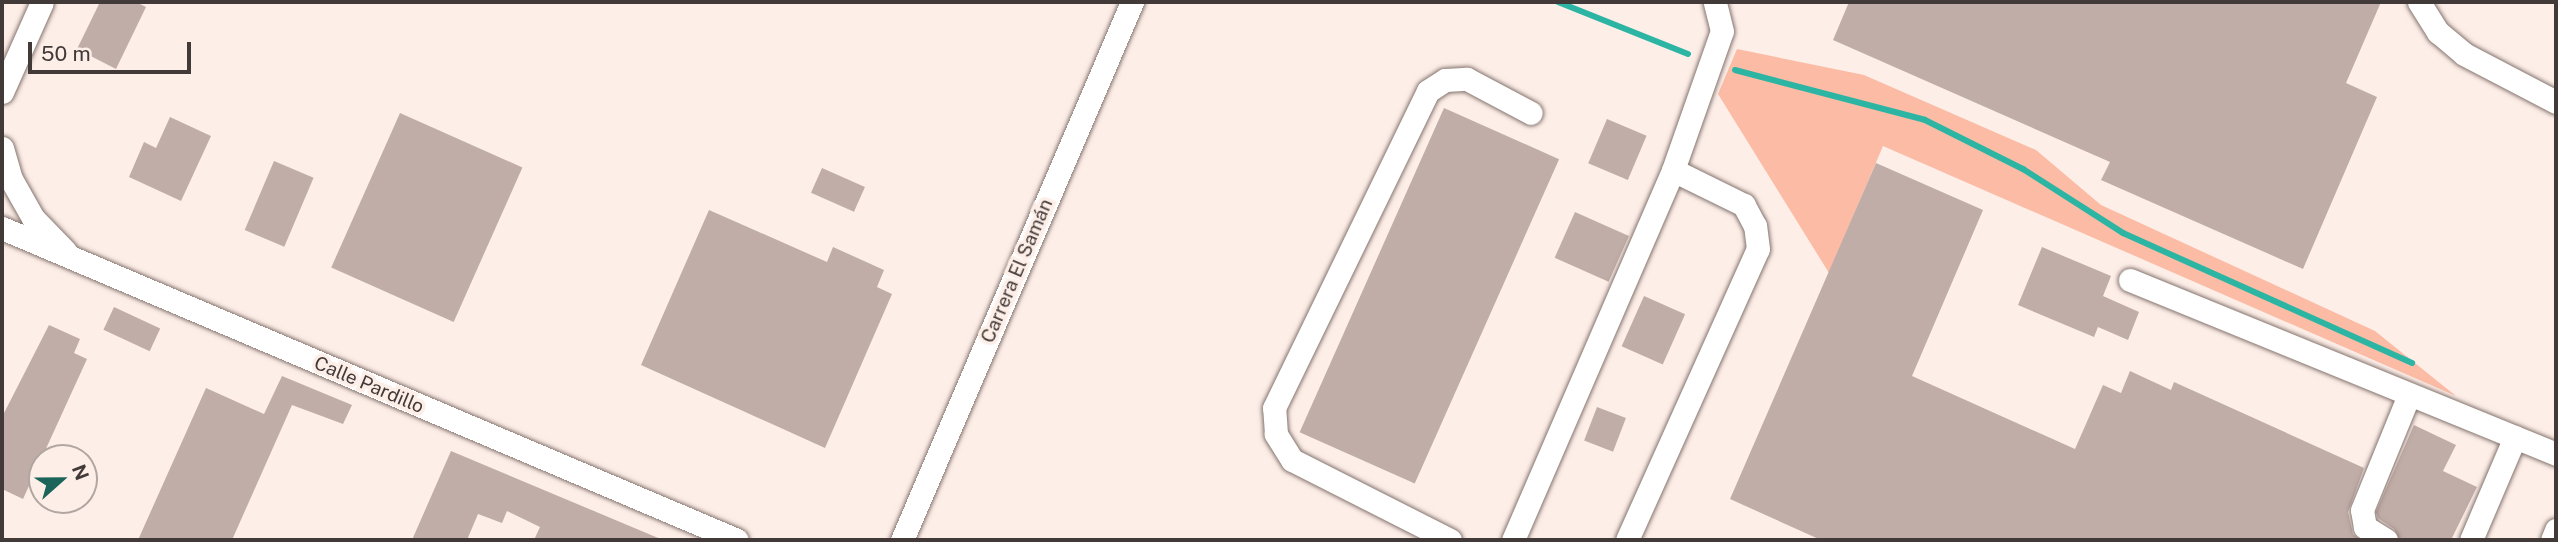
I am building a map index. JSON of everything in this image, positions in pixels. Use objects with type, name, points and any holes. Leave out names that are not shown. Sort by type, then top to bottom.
[{"type":"street","points":[[2,93],[42,2]]},
{"type":"street","name":"Carrera El Samán","points":[[902,540],[1132,2]]},
{"type":"street","points":[[1513,540],[1673,170],[1722,32],[1715,2]]},
{"type":"street","points":[[2418,2],[2438,32],[2464,54],[2556,102]]},
{"type":"street","points":[[1450,540],[1292,460],[1276,434],[1274,408],[1427,91],[1446,80],[1467,79],[1531,113]]},
{"type":"street","points":[[2,148],[11,179],[33,218],[73,259]]},
{"type":"street","points":[[1628,540],[1758,249],[1755,226],[1744,205],[1673,170]]},
{"type":"street","name":"Calle Pardillo","points":[[2,228],[737,540]]},
{"type":"street","points":[[2130,280],[2556,454]]},
{"type":"street","points":[[2386,540],[2365,527],[2362,510],[2409,395]]},
{"type":"street","points":[[2471,540],[2515,437]]},
{"type":"street","points":[[2552,540],[2556,530]]},
{"type":"shaded area","points":[[1737,49],[1864,75],[2036,150],[2101,205],[2375,331],[2456,396],[1883,146],[1829,273],[1718,94]]},
{"type":"building","points":[[100,2],[136,2],[146,7],[116,69],[77,49]]},
{"type":"building","points":[[1849,2],[2381,2],[2346,83],[2377,97],[2303,269],[2101,180],[2110,162],[1833,40]]},
{"type":"building","points":[[1444,108],[1559,159],[1415,484],[1300,432]]},
{"type":"building","points":[[400,113],[522,168],[454,322],[331,267]]},
{"type":"building","points":[[170,117],[211,136],[181,201],[129,177],[144,142],[156,148]]},
{"type":"building","points":[[1607,119],[1647,136],[1628,180],[1588,163]]},
{"type":"building","points":[[274,161],[314,178],[284,247],[245,230]]},
{"type":"building","points":[[1876,163],[1983,210],[1912,376],[2075,449],[2103,385],[2121,393],[2130,371],[2171,390],[2174,382],[2364,468],[2348,512],[2353,534],[2360,540],[1821,540],[1730,499]]},
{"type":"building","points":[[822,168],[865,187],[854,212],[811,193]]},
{"type":"building","points":[[709,210],[827,262],[833,247],[884,270],[877,287],[892,294],[825,448],[641,365]]},
{"type":"building","points":[[1575,212],[1629,236],[1609,282],[1555,258]]},
{"type":"building","points":[[2042,247],[2111,276],[2103,296],[2139,312],[2128,340],[2098,327],[2094,337],[2018,305]]},
{"type":"building","points":[[1644,296],[1685,314],[1663,365],[1622,346]]},
{"type":"building","points":[[114,307],[160,329],[150,351],[103,330]]},
{"type":"building","points":[[49,325],[80,339],[74,353],[87,359],[48,444],[28,444],[28,488],[23,499],[2,489],[2,417]]},
{"type":"building","points":[[282,376],[352,405],[343,424],[292,405],[232,540],[138,540],[206,388],[264,414]]},
{"type":"building","points":[[1597,407],[1626,418],[1613,452],[1584,441]]},
{"type":"building","points":[[2414,425],[2456,445],[2443,471],[2477,487],[2451,540],[2400,540],[2394,529],[2378,518],[2376,512]]},
{"type":"building","points":[[451,451],[663,540],[534,540],[540,527],[507,511],[502,523],[478,514],[467,540],[412,540]]},
{"type":"waterway","points":[[1558,2],[1688,54]]},
{"type":"waterway","points":[[1735,70],[1925,120],[2023,169],[2123,233],[2412,363]]}]
